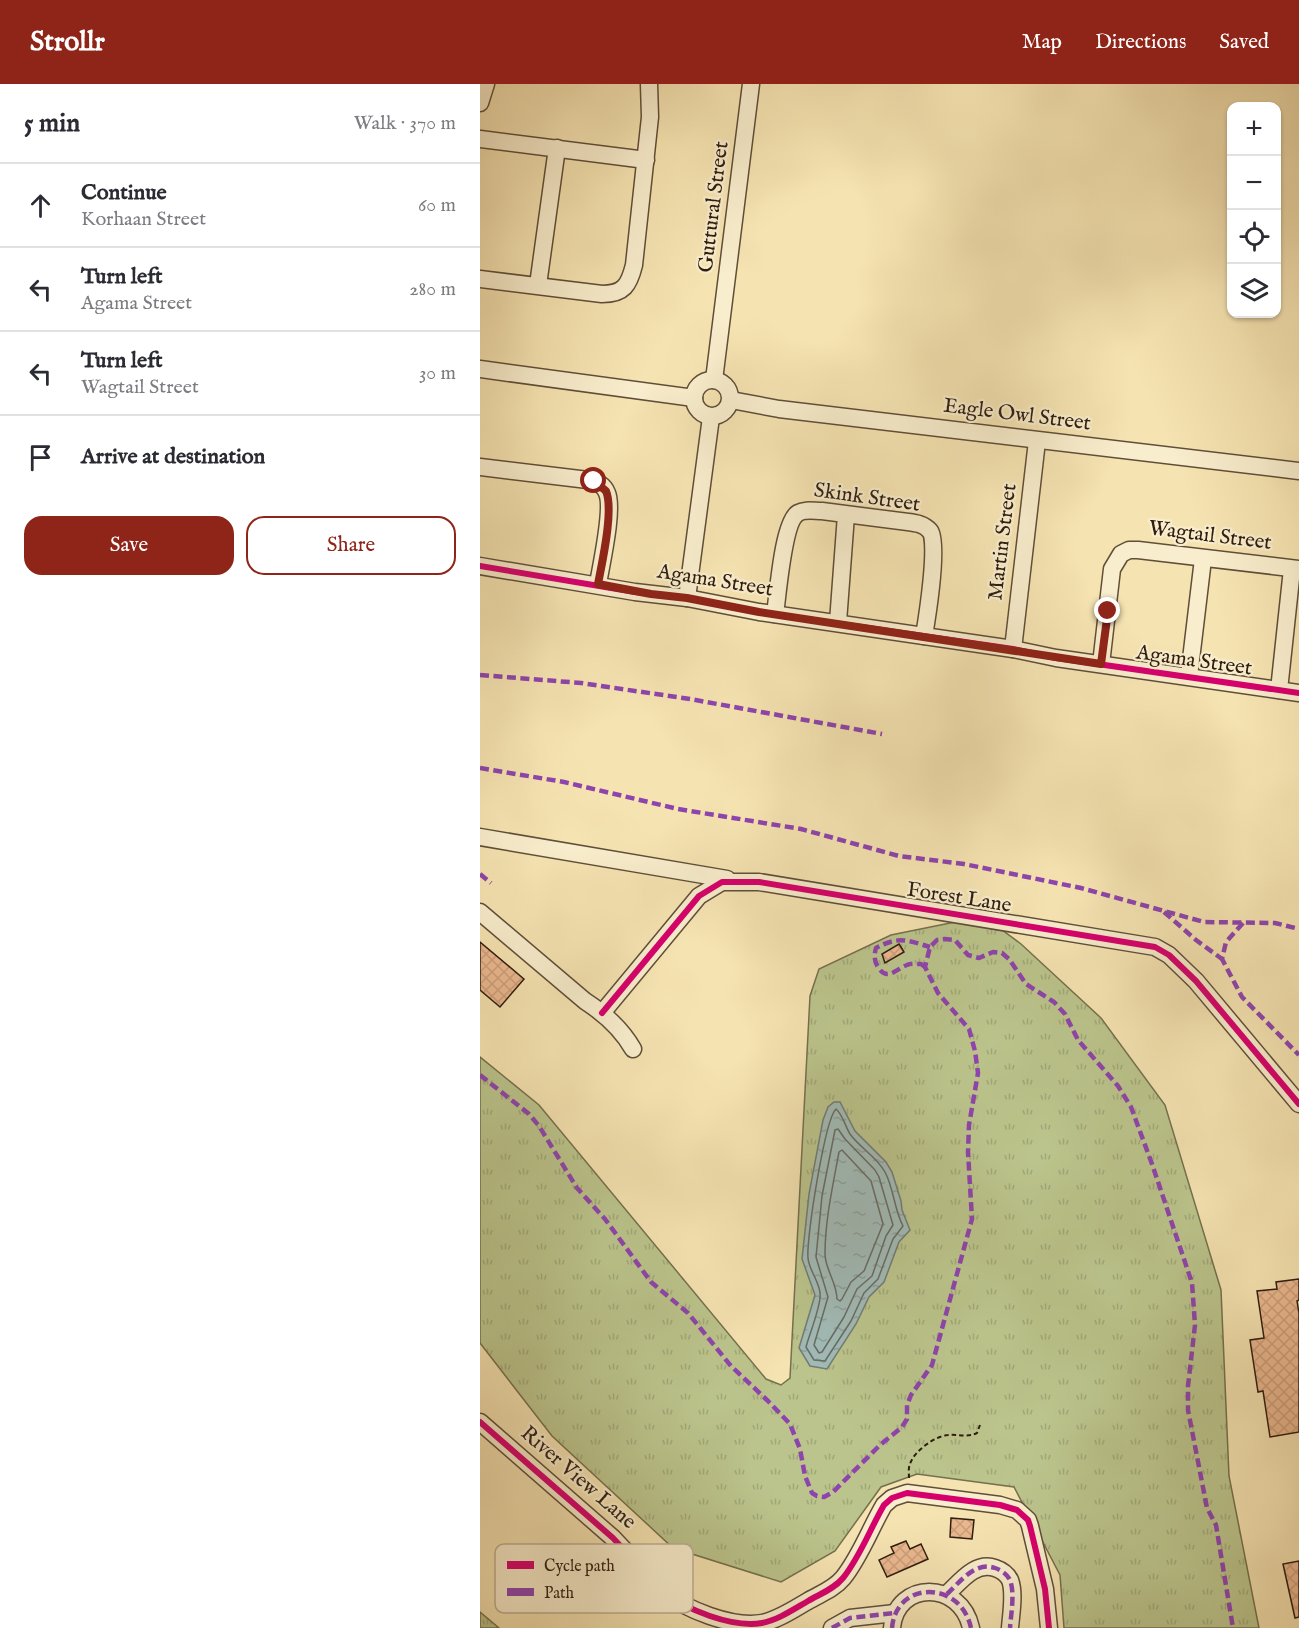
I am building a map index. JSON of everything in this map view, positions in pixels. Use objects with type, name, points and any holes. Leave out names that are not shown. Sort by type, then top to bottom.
[{"type":"street","points":[[480,103],[486,84]]},
{"type":"street","points":[[480,279],[602,294],[614,294],[623,289],[630,280],[634,265],[650,117],[649,84]]},
{"type":"street","name":"Guttural Street","points":[[714,380],[751,84]]},
{"type":"street","points":[[480,139],[646,160]]},
{"type":"street","points":[[538,285],[557,148]]},
{"type":"street","points":[[480,369],[694,398]]},
{"type":"street","points":[[714,380],[726,387],[731,400],[728,408],[720,415],[711,417],[701,413],[694,398],[697,388],[705,381],[714,380]]},
{"type":"street","name":"Eagle Owl Street","points":[[731,400],[779,409],[1299,471]]},
{"type":"street","points":[[687,598],[711,417]]},
{"type":"street","name":"Martin Street","points":[[1013,649],[1038,441]]},
{"type":"street","points":[[480,467],[594,481],[603,488],[608,495],[608,522],[598,584]]},
{"type":"street","name":"Skink Street","points":[[775,614],[787,533],[792,518],[802,511],[913,522],[922,525],[930,531],[933,537],[924,636]]},
{"type":"street","points":[[838,622],[846,514]]},
{"type":"street","name":"Wagtail Street","points":[[1101,664],[1112,569],[1121,554],[1128,550],[1296,569]]},
{"type":"street","points":[[1189,676],[1203,559]]},
{"type":"street","name":"Agama Street","points":[[480,566],[775,614],[1299,693]]},
{"type":"street","points":[[1279,690],[1296,569]]},
{"type":"street","points":[[480,837],[737,881]]},
{"type":"street","name":"Forest Lane","points":[[602,1012],[699,896],[716,884],[737,881],[759,882],[1155,947],[1177,962],[1196,981],[1299,1104]]},
{"type":"street","points":[[480,912],[585,1001],[602,1012],[620,1029],[633,1049]]},
{"type":"street","name":"River View Lane","points":[[480,1422],[619,1544]]},
{"type":"street","points":[[907,1493],[1000,1504],[1010,1506],[1023,1515],[1033,1533],[1045,1589],[1049,1628]]},
{"type":"street","name":"River View Lane","points":[[693,1610],[734,1622],[759,1624],[773,1620],[843,1578],[884,1505],[892,1498],[907,1493]]},
{"type":"street","points":[[947,1594],[976,1569],[991,1567],[1002,1571],[1010,1580],[1011,1587],[1010,1628]]},
{"type":"street","points":[[832,1628],[850,1618],[894,1621],[916,1595],[935,1592],[947,1594],[958,1604],[969,1620],[971,1628]]},
{"type":"path","points":[[907,1493],[909,1464],[917,1453],[941,1436],[970,1436],[977,1433],[980,1425]]},
{"type":"green space","points":[[960,921],[998,927],[1021,944],[1101,1018],[1165,1105],[1221,1290],[1229,1476],[1259,1628],[1064,1628],[1060,1575],[1014,1487],[917,1474],[881,1487],[835,1551],[781,1582],[693,1554],[693,1544],[669,1544],[552,1436],[480,1343],[480,1057],[539,1105],[766,1379],[781,1385],[790,1378],[810,996],[819,969],[891,935]]},
{"type":"green space","points":[[480,1612],[499,1628],[480,1628]]},
{"type":"water","points":[[834,1102],[840,1102],[855,1131],[886,1162],[892,1172],[910,1230],[899,1242],[884,1282],[869,1297],[856,1324],[827,1369],[810,1366],[799,1348],[815,1295],[802,1259],[809,1194],[823,1120],[828,1107]]},
{"type":"building","points":[[480,942],[524,979],[500,1007],[480,990]]},
{"type":"building","points":[[899,944],[904,952],[885,963],[882,954]]},
{"type":"building","points":[[1299,1279],[1299,1300],[1297,1301],[1299,1313],[1299,1432],[1270,1437],[1263,1391],[1258,1392],[1250,1340],[1264,1338],[1257,1291],[1277,1289],[1276,1282]]},
{"type":"building","points":[[951,1518],[974,1520],[972,1539],[950,1537]]},
{"type":"building","points":[[906,1541],[910,1549],[921,1544],[928,1559],[887,1577],[879,1560],[894,1553],[891,1547]]},
{"type":"building","points":[[1299,1561],[1299,1617],[1295,1618],[1283,1564]]},
{"type":"marked path","points":[[480,675],[581,683],[690,699],[882,734]]},
{"type":"marked path","points":[[480,768],[564,782],[678,809],[801,829],[899,856],[964,864],[1081,888],[1204,922],[1275,923],[1299,929]]},
{"type":"marked path","points":[[480,874],[491,883]]},
{"type":"marked path","points":[[1164,912],[1222,959]]},
{"type":"marked path","points":[[1243,923],[1226,942],[1222,959],[1242,997],[1299,1055]]},
{"type":"marked path","points":[[480,1075],[529,1114],[539,1126],[577,1188],[605,1219],[651,1282],[688,1313],[731,1366],[790,1424],[800,1449],[805,1476],[812,1493],[824,1497],[833,1492],[880,1445],[902,1427],[907,1419],[907,1405],[911,1395],[932,1365],[972,1219],[968,1152],[969,1125],[978,1073],[975,1051],[969,1029],[938,993],[925,967],[930,947],[937,940],[945,939],[955,940],[968,955],[979,958],[993,952],[1002,953],[1009,959],[1026,984],[1054,1002],[1065,1014],[1078,1040],[1118,1086],[1131,1107],[1152,1164],[1192,1283],[1195,1325],[1188,1386],[1188,1410],[1207,1508],[1216,1525],[1233,1628]]},
{"type":"marked path","points":[[925,967],[921,964],[910,964],[885,974],[878,967],[875,951],[884,944],[897,941],[909,941],[930,947]]},
{"type":"marked path","points":[[947,1594],[968,1574],[981,1567],[995,1568],[1004,1572],[1010,1580],[1012,1591],[1010,1628]]},
{"type":"marked path","points":[[892,1628],[896,1612],[905,1601],[916,1594],[929,1592],[943,1594],[955,1601],[965,1612],[971,1628]]},
{"type":"marked path","points":[[832,1628],[850,1618],[895,1613]]},
{"type":"cycle path","points":[[480,566],[635,592],[687,598],[759,612],[1299,693]]},
{"type":"cycle path","points":[[602,1013],[699,896],[722,882],[759,882],[1155,947],[1169,955],[1196,981],[1299,1104]]},
{"type":"cycle path","points":[[480,1422],[619,1544]]},
{"type":"cycle path","points":[[693,1609],[737,1623],[762,1623],[780,1617],[839,1582],[855,1561],[884,1505],[892,1498],[907,1493],[1000,1505],[1017,1510],[1028,1520],[1045,1589],[1049,1628]]},
{"type":"route","points":[[594,481],[608,495],[608,522],[598,584],[759,612],[838,622],[1101,664],[1108,611]]}]
